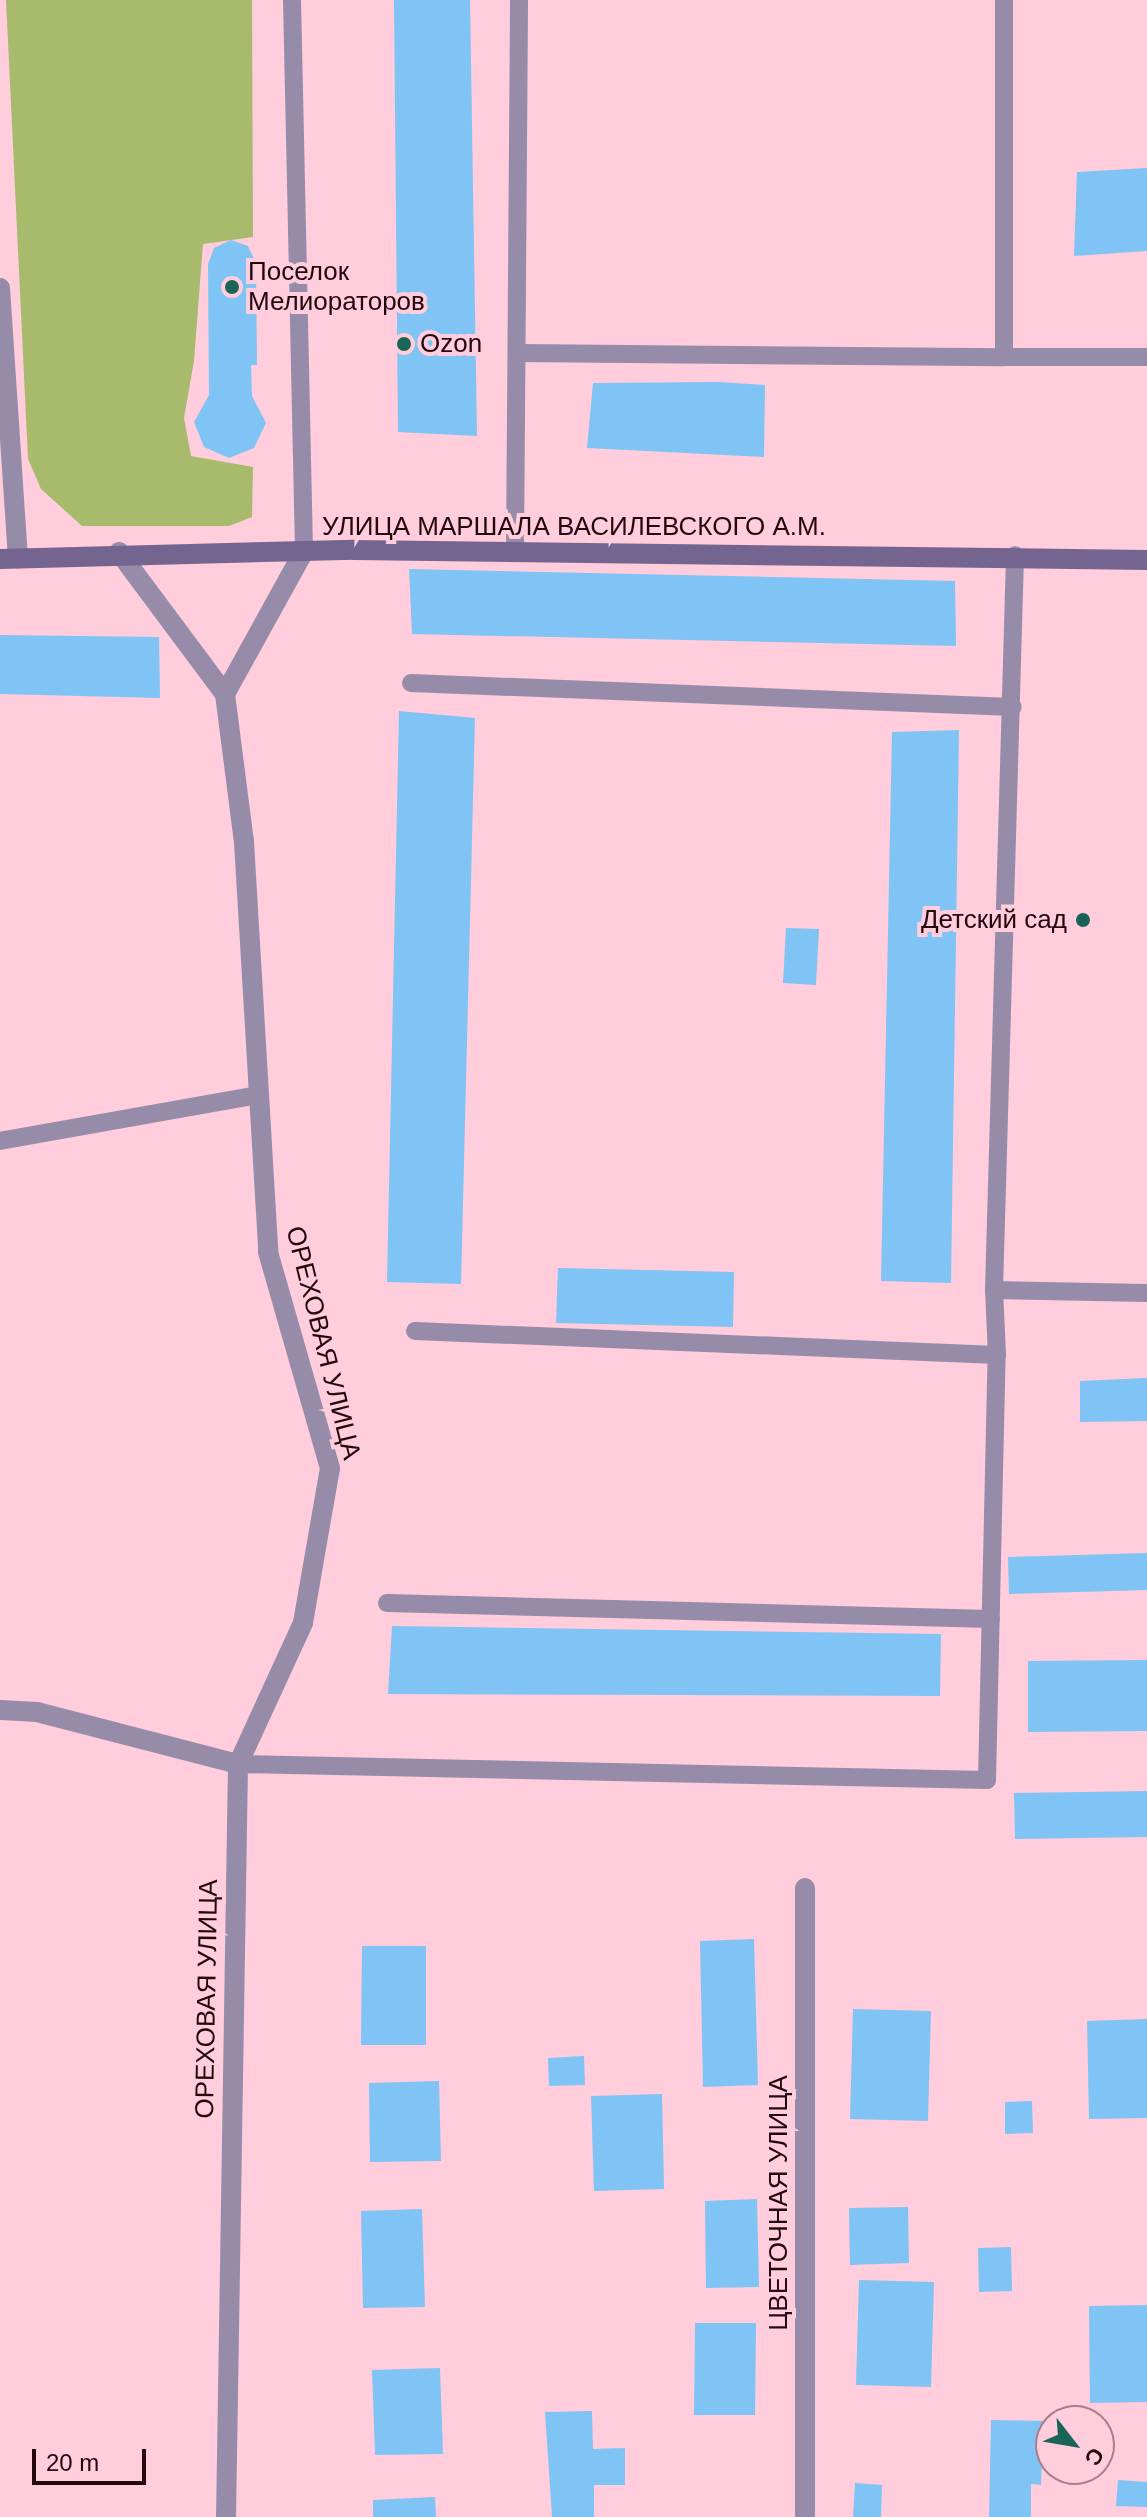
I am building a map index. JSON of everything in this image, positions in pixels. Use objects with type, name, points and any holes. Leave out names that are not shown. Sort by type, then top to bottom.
[{"type":"main road","name":"УЛИЦА МАРШАЛА ВАСИЛЕВСКОГО А.М.","points":[[9,558],[119,552],[304,551],[1015,555],[1147,560]]},
{"type":"street","points":[[0,288],[9,558]]},
{"type":"street","points":[[225,694],[304,551]]},
{"type":"street","name":"ОРЕХОВАЯ УЛИЦА","points":[[119,552],[225,694],[244,842],[268,1252],[330,1468],[303,1623],[238,1764],[226,2517]]},
{"type":"street","points":[[0,1710],[37,1712],[238,1764]]},
{"type":"street","name":"ЦВЕТОЧНАЯ УЛИЦА","points":[[805,1888],[805,2517]]},
{"type":"lane","points":[[292,0],[304,551]]},
{"type":"lane","points":[[515,552],[519,0]]},
{"type":"lane","points":[[1004,0],[1004,357]]},
{"type":"lane","points":[[517,353],[1147,357]]},
{"type":"lane","points":[[238,1764],[987,1780],[997,1355],[994,1290],[1015,555]]},
{"type":"lane","points":[[411,683],[1013,707]]},
{"type":"lane","points":[[0,1141],[259,1095]]},
{"type":"lane","points":[[994,1290],[1147,1293]]},
{"type":"lane","points":[[415,1331],[997,1355]]},
{"type":"lane","points":[[387,1603],[991,1619]]},
{"type":"green space","points":[[6,0],[252,0],[253,237],[203,244],[194,361],[184,418],[191,456],[253,467],[252,517],[229,526],[82,526],[41,489],[28,459]]},
{"type":"building","points":[[394,0],[470,0],[477,436],[398,432]]},
{"type":"building","points":[[1147,168],[1147,251],[1074,256],[1077,172]]},
{"type":"building","points":[[231,240],[248,246],[256,263],[257,365],[251,365],[252,396],[266,423],[254,448],[229,458],[204,447],[194,422],[209,395],[208,264],[214,248]]},
{"type":"building","points":[[719,382],[765,385],[764,457],[587,448],[593,383]]},
{"type":"building","points":[[409,569],[955,581],[956,646],[412,634]]},
{"type":"building","points":[[0,635],[159,637],[160,698],[0,694]]},
{"type":"building","points":[[399,711],[475,718],[461,1284],[387,1282]]},
{"type":"building","points":[[959,730],[951,1283],[881,1281],[892,732]]},
{"type":"building","points":[[786,928],[819,929],[816,985],[783,983]]},
{"type":"building","points":[[558,1268],[734,1272],[733,1327],[556,1323]]},
{"type":"building","points":[[1147,1378],[1147,1421],[1080,1422],[1080,1381]]},
{"type":"building","points":[[1147,1553],[1147,1590],[1009,1594],[1008,1557]]},
{"type":"building","points":[[392,1626],[941,1634],[940,1696],[388,1694]]},
{"type":"building","points":[[1147,1660],[1147,1731],[1028,1732],[1028,1661]]},
{"type":"building","points":[[1147,1791],[1147,1837],[1015,1839],[1014,1793]]},
{"type":"building","points":[[754,1939],[758,2085],[703,2087],[700,1941]]},
{"type":"building","points":[[362,1946],[426,1946],[426,2045],[361,2045]]},
{"type":"building","points":[[853,2009],[931,2011],[928,2121],[850,2119]]},
{"type":"building","points":[[1147,2019],[1147,2118],[1089,2119],[1087,2021]]},
{"type":"building","points":[[584,2056],[585,2085],[549,2086],[548,2058]]},
{"type":"building","points":[[439,2081],[441,2161],[370,2162],[369,2083]]},
{"type":"building","points":[[662,2094],[664,2189],[594,2191],[591,2096]]},
{"type":"building","points":[[1032,2101],[1033,2133],[1005,2134],[1005,2102]]},
{"type":"building","points":[[757,2199],[759,2287],[706,2288],[705,2201]]},
{"type":"building","points":[[908,2207],[909,2263],[850,2265],[849,2208]]},
{"type":"building","points":[[422,2209],[425,2307],[363,2308],[361,2211]]},
{"type":"building","points":[[1011,2247],[1012,2291],[979,2292],[978,2248]]},
{"type":"building","points":[[859,2280],[934,2282],[931,2387],[856,2385]]},
{"type":"building","points":[[1147,2305],[1147,2402],[1090,2403],[1089,2306]]},
{"type":"building","points":[[695,2323],[756,2323],[755,2415],[694,2415]]},
{"type":"building","points":[[440,2368],[443,2454],[375,2455],[372,2370]]},
{"type":"building","points":[[592,2411],[593,2449],[625,2448],[625,2485],[594,2485],[594,2517],[552,2517],[545,2412]]},
{"type":"building","points":[[991,2420],[1035,2421],[1035,2484],[1031,2484],[1031,2517],[989,2517]]},
{"type":"building","points":[[1118,2480],[1147,2482],[1147,2507],[1116,2506]]},
{"type":"building","points":[[855,2483],[882,2485],[881,2517],[853,2517]]},
{"type":"building","points":[[435,2497],[436,2517],[373,2517],[373,2500]]},
{"type":"place","name":"Поселок Мелиораторов","points":[[232,287]]},
{"type":"place","name":"Ozon","points":[[404,344]]},
{"type":"place","name":"Детский сад","points":[[1083,920]]}]
